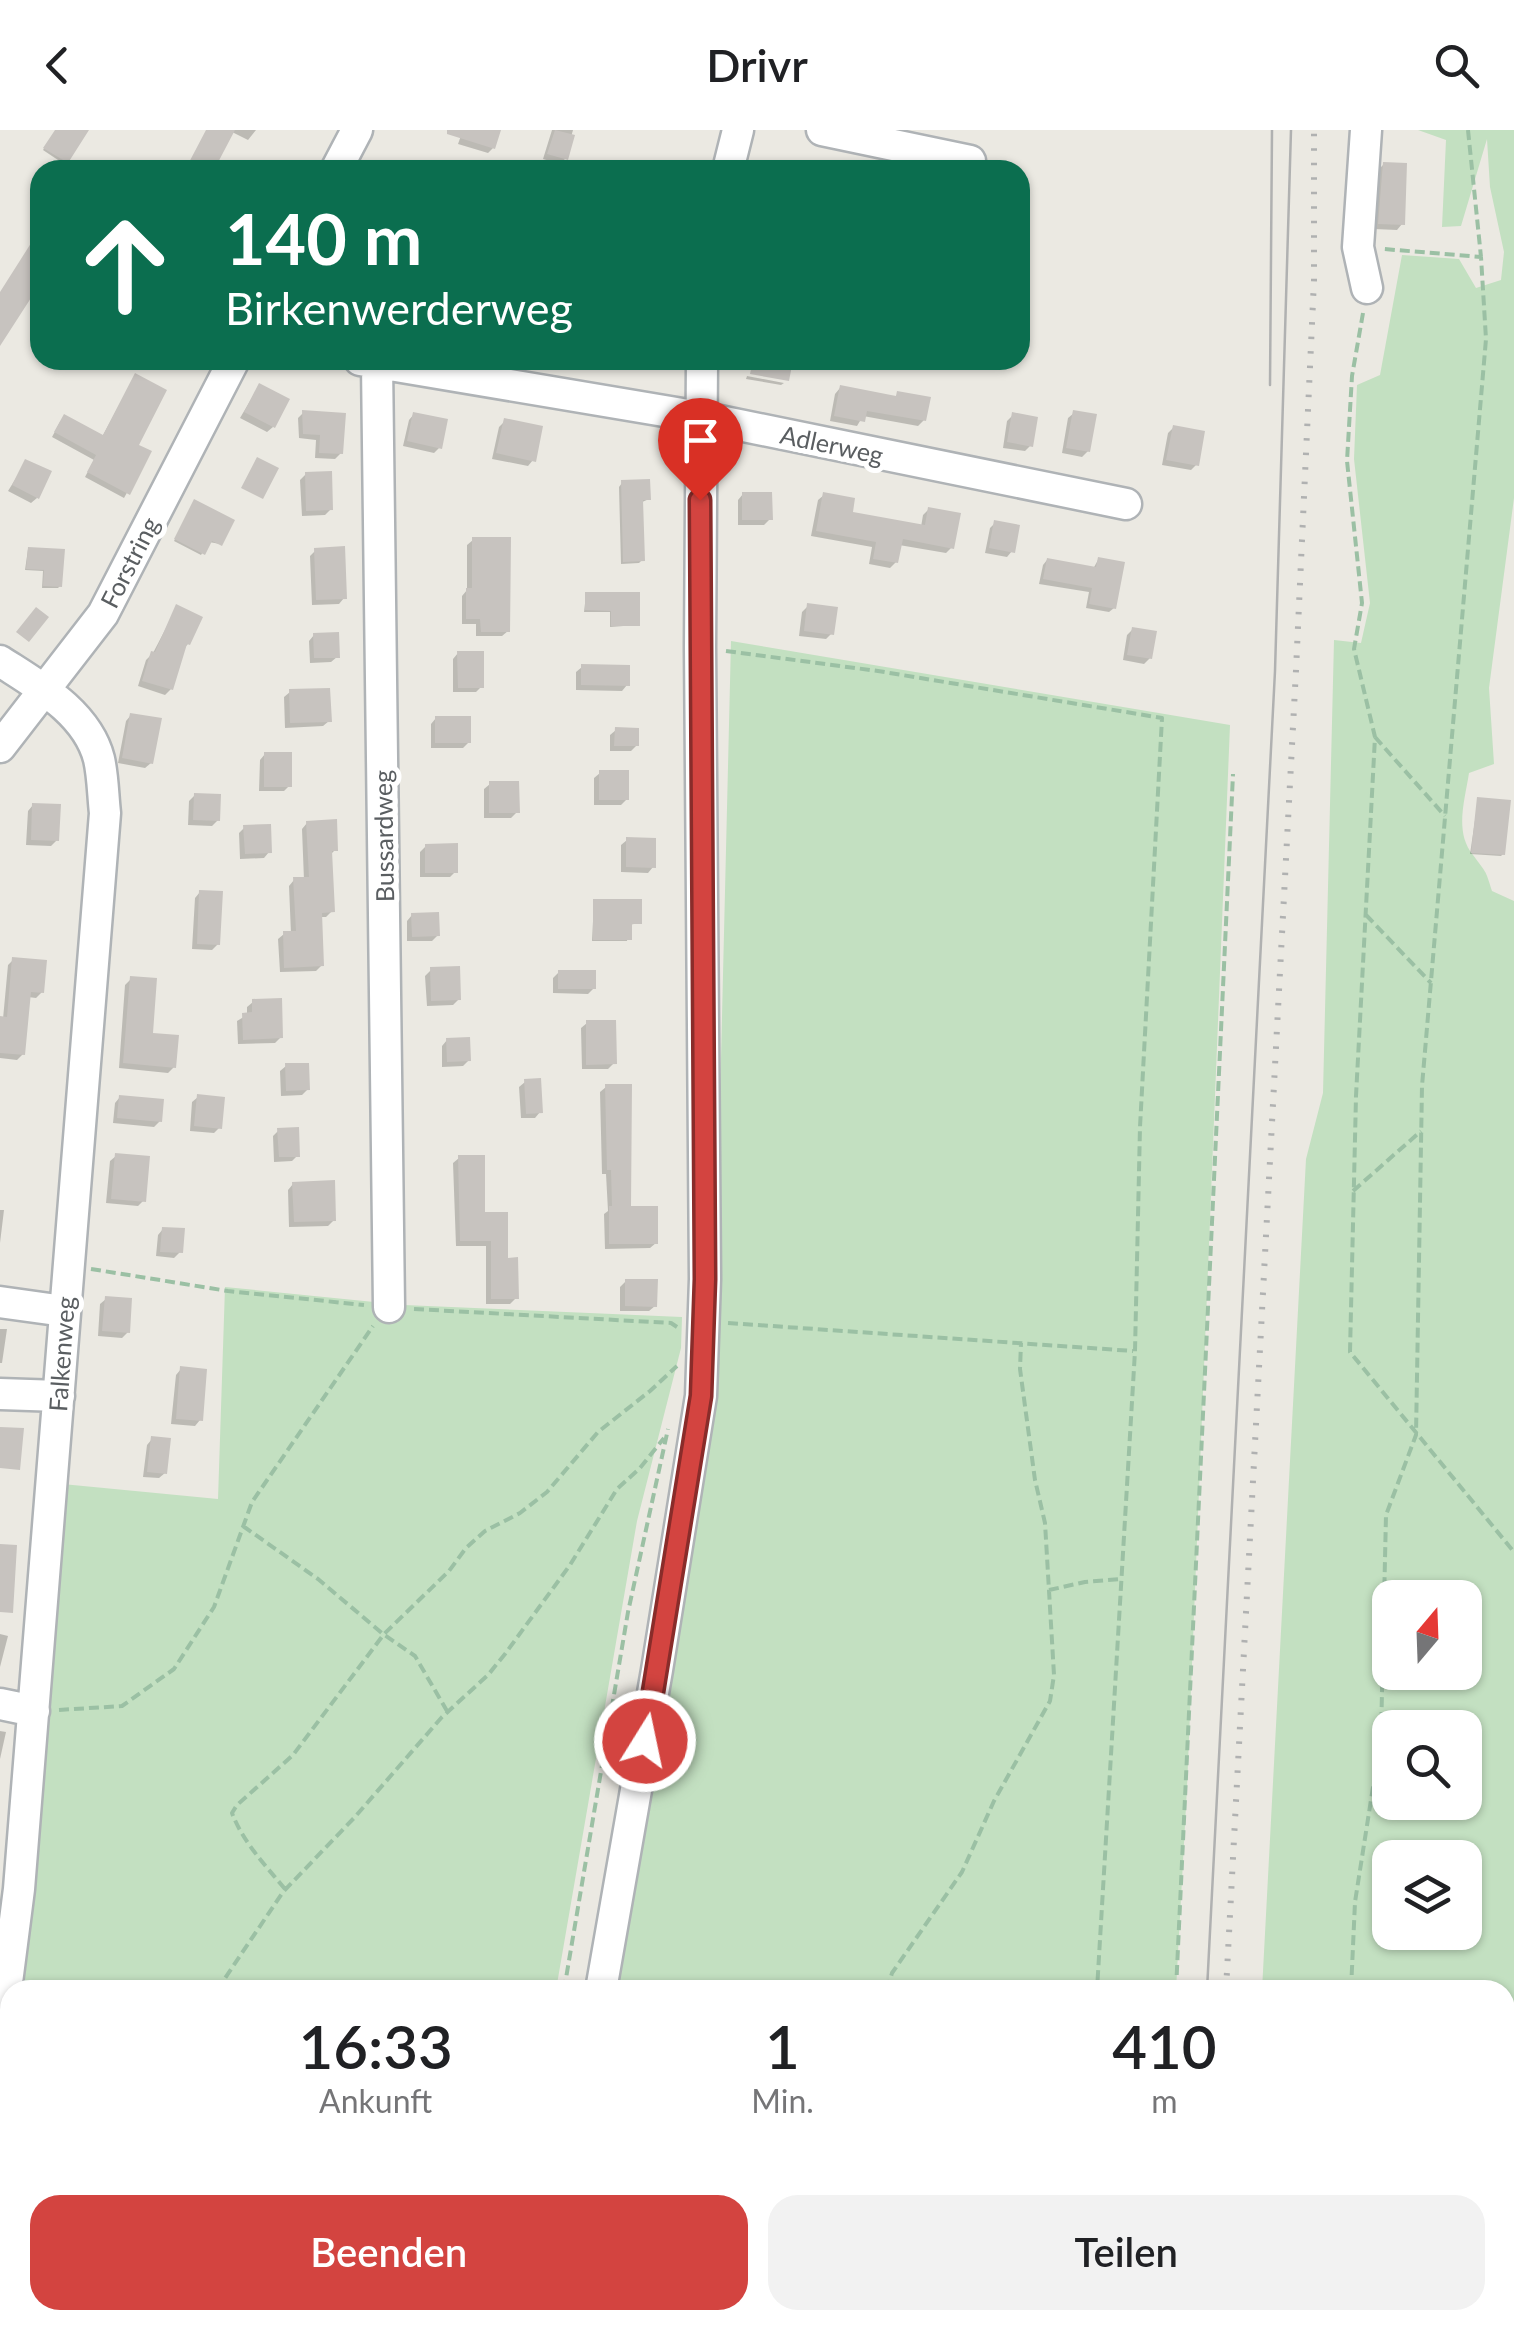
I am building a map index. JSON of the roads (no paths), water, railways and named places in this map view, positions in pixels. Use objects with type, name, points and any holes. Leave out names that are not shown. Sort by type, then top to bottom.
[{"type":"street","points":[[341,160],[357,130]]},
{"type":"street","points":[[730,160],[738,130]]},
{"type":"street","points":[[822,130],[965,160]]},
{"type":"street","points":[[1366,130],[1358,247],[1367,288]]},
{"type":"street","name":"Forstring","points":[[0,747],[103,614],[229,370]]},
{"type":"street","name":"Bussardweg","points":[[368,370],[389,1308]]},
{"type":"street","name":"Adlerweg","points":[[417,370],[700,416],[1126,504]]},
{"type":"street","points":[[603,1980],[658,1670],[701,1396],[702,370]]},
{"type":"street","name":"Falkenweg","points":[[0,661],[46,690],[75,716],[98,755],[105,814],[34,1712],[10,1888],[4,1977]]},
{"type":"street","points":[[0,1302],[64,1310]]},
{"type":"street","points":[[0,1394],[59,1396]]},
{"type":"street","points":[[0,1704],[34,1712]]},
{"type":"tram line","points":[[1270,385],[1272,130]]},
{"type":"tram line","points":[[1208,1980],[1275,671],[1291,130]]},
{"type":"railway","points":[[1227,1980],[1296,670],[1314,280],[1314,130]]}]
